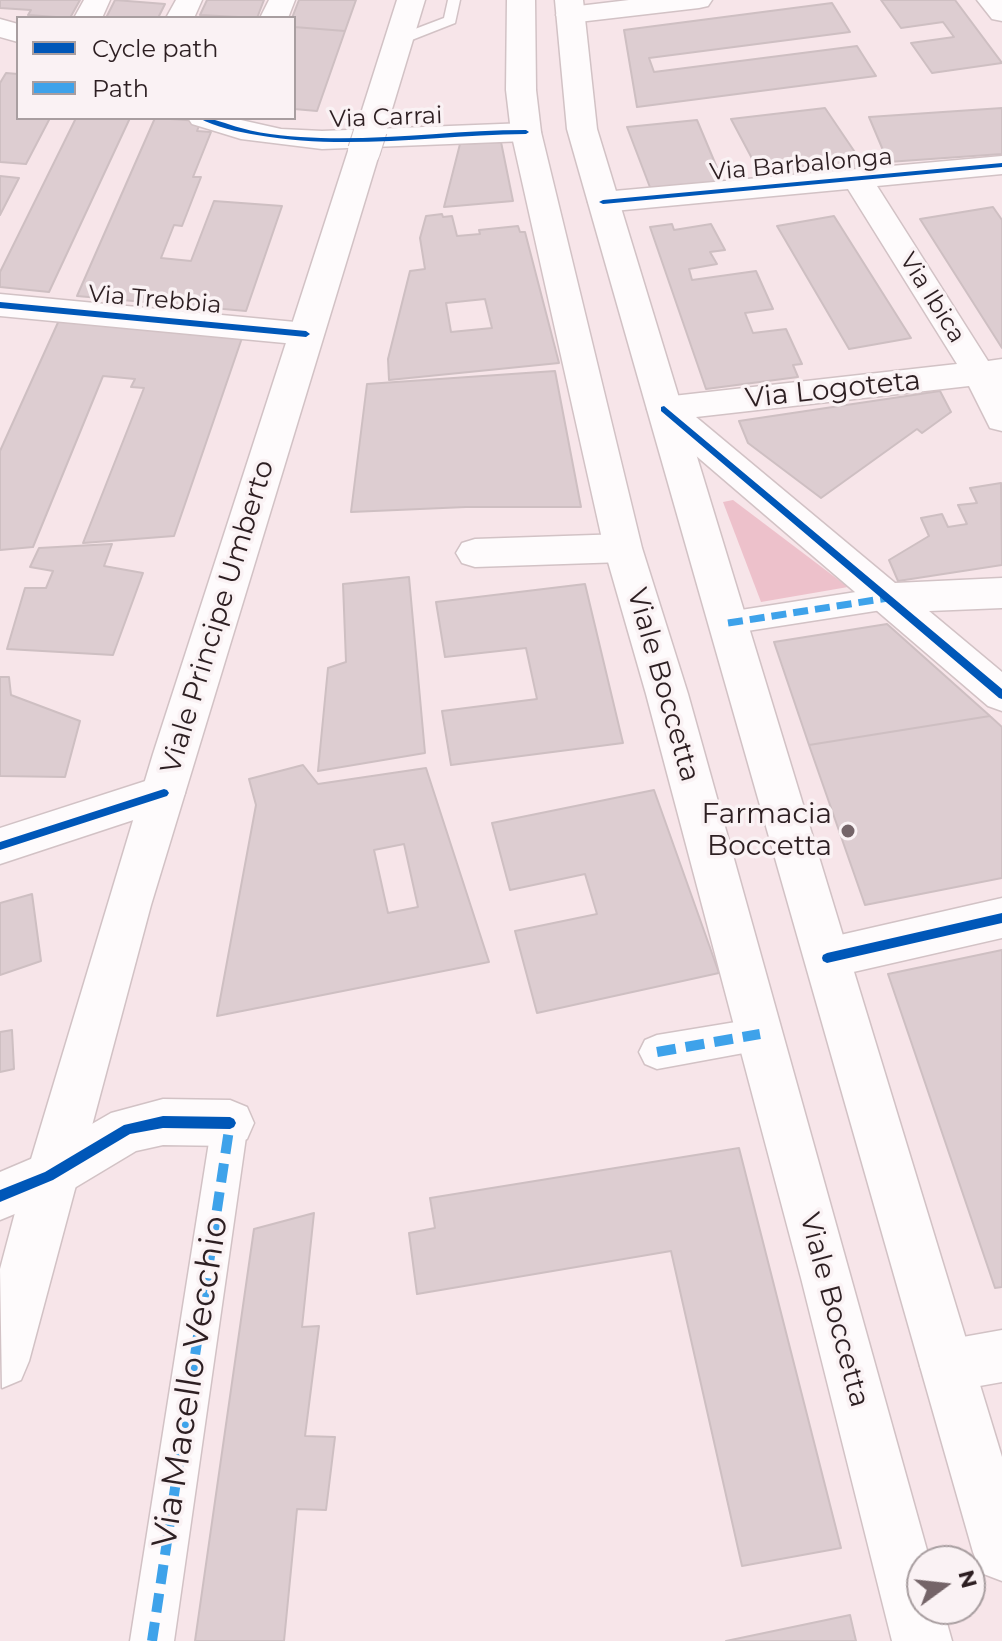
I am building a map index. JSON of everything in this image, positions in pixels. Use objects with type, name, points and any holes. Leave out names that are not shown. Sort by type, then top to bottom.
[{"type":"main road","name":"Viale Principe Umberto","points":[[2,1361],[49,1176],[164,793],[411,0]]},
{"type":"main road","name":"Viale Boccetta","points":[[521,0],[521,90],[526,132],[623,548],[760,1034],[922,1641]]},
{"type":"main road","points":[[991,0],[1002,13]]},
{"type":"main road","points":[[570,8],[582,129],[1002,1552]]},
{"type":"street","points":[[570,8],[699,0]]},
{"type":"street","name":"Via Carrai","points":[[209,120],[251,133],[326,141],[526,132]]},
{"type":"street","name":"Via Barbalonga","points":[[603,202],[1002,165]]},
{"type":"street","name":"Via Ibica","points":[[858,180],[991,373],[1002,419]]},
{"type":"street","name":"Via Trebbia","points":[[0,305],[306,334]]},
{"type":"street","name":"Via Logoteta","points":[[664,409],[991,373]]},
{"type":"street","points":[[664,409],[1002,695]]},
{"type":"street","points":[[475,553],[623,548]]},
{"type":"street","points":[[728,623],[888,598],[1002,593]]},
{"type":"street","points":[[0,846],[164,793]]},
{"type":"street","points":[[827,958],[1002,918]]},
{"type":"street","points":[[657,1052],[760,1034]]},
{"type":"street","points":[[0,1196],[49,1176],[128,1129],[163,1122],[230,1123]]},
{"type":"street","name":"Via Macello Vecchio","points":[[152,1641],[230,1123]]},
{"type":"street","points":[[946,1366],[1002,1356]]},
{"type":"lane","points":[[399,40],[450,20],[454,0]]},
{"type":"shaded area","points":[[733,500],[848,587],[761,602],[723,502]]},
{"type":"building","points":[[0,0],[80,0],[71,16],[28,15],[31,10],[0,8]]},
{"type":"building","points":[[115,0],[165,4],[159,16],[107,16]]},
{"type":"building","points":[[207,0],[264,0],[258,16],[200,15]]},
{"type":"building","points":[[299,0],[356,0],[345,31],[296,27],[296,16],[293,16]]},
{"type":"building","points":[[881,0],[955,0],[1002,63],[932,73],[911,43],[954,37],[943,22],[901,28]]},
{"type":"building","points":[[832,3],[850,32],[649,58],[654,72],[857,46],[876,76],[637,107],[624,30]]},
{"type":"building","points":[[296,27],[345,31],[317,111],[296,109]]},
{"type":"building","points":[[6,73],[16,74],[16,120],[49,120],[26,164],[0,162],[0,83]]},
{"type":"building","points":[[825,108],[869,173],[764,181],[731,119]]},
{"type":"building","points":[[1002,108],[1002,154],[888,162],[869,117]]},
{"type":"building","points":[[75,120],[129,120],[49,292],[0,287],[0,272]]},
{"type":"building","points":[[154,120],[201,121],[197,131],[211,132],[193,177],[201,177],[182,226],[174,225],[161,258],[191,261],[214,201],[282,206],[246,311],[77,296]]},
{"type":"building","points":[[697,120],[723,182],[651,190],[627,127]]},
{"type":"building","points":[[501,142],[513,201],[444,207],[460,144]]},
{"type":"building","points":[[0,176],[19,178],[0,215]]},
{"type":"building","points":[[993,207],[1002,220],[1002,348],[920,219]]},
{"type":"building","points":[[426,216],[452,216],[457,236],[518,226],[520,232],[525,232],[559,363],[389,380],[388,359],[410,271],[425,269],[420,238]],"holes":[[[485,299],[492,328],[451,332],[446,303]]]},
{"type":"building","points":[[834,216],[911,338],[849,349],[777,226]]},
{"type":"building","points":[[672,224],[674,230],[711,224],[725,250],[710,252],[717,264],[689,269],[692,280],[756,271],[773,309],[745,313],[753,333],[786,329],[802,364],[793,365],[798,377],[706,389],[650,227]]},
{"type":"building","points":[[60,318],[243,335],[174,536],[83,543],[144,388],[131,387],[135,379],[103,376],[33,547],[0,550],[0,451]]},
{"type":"building","points":[[555,371],[581,507],[466,507],[351,512],[367,384]]},
{"type":"building","points":[[940,391],[951,412],[922,433],[917,429],[821,498],[748,443],[739,421]]},
{"type":"building","points":[[1001,483],[1002,565],[898,581],[889,560],[929,536],[921,518],[942,514],[948,527],[967,524],[958,505],[977,503],[970,488]]},
{"type":"building","points":[[112,544],[104,566],[143,573],[113,655],[7,649],[25,588],[46,588],[53,571],[30,567],[39,548]]},
{"type":"building","points":[[409,577],[425,753],[318,771],[328,668],[346,662],[343,584]]},
{"type":"building","points":[[585,584],[623,743],[451,765],[442,711],[537,699],[526,648],[445,657],[436,602]]},
{"type":"building","points":[[887,624],[990,716],[809,745],[774,642]]},
{"type":"building","points":[[0,677],[9,677],[11,695],[80,721],[65,777],[0,776]]},
{"type":"building","points":[[990,716],[1002,727],[1002,878],[865,905],[809,745]]},
{"type":"building","points":[[303,765],[318,784],[426,768],[489,962],[217,1016],[256,805],[249,779]],"holes":[[[404,844],[418,907],[388,913],[374,850]]]},
{"type":"building","points":[[654,790],[719,973],[537,1013],[515,931],[597,914],[585,874],[510,890],[492,823]]},
{"type":"building","points":[[32,894],[41,961],[0,975],[0,903]]},
{"type":"building","points":[[1002,950],[1002,1287],[995,1288],[888,974]]},
{"type":"building","points":[[12,1030],[14,1069],[0,1072],[0,1032]]},
{"type":"building","points":[[739,1148],[841,1548],[742,1566],[671,1251],[417,1294],[409,1233],[435,1228],[430,1198]]},
{"type":"building","points":[[314,1213],[302,1327],[319,1326],[305,1436],[335,1437],[326,1510],[297,1509],[284,1641],[195,1641],[254,1229]]},
{"type":"building","points":[[850,1615],[856,1641],[726,1641]]},
{"type":"marked path","points":[[728,623],[888,598]]},
{"type":"marked path","points":[[657,1052],[760,1034]]},
{"type":"marked path","points":[[152,1641],[230,1123]]},
{"type":"cycle path","points":[[208,120],[241,131],[322,140],[526,132]]},
{"type":"cycle path","points":[[603,202],[1002,165]]},
{"type":"cycle path","points":[[0,305],[306,334]]},
{"type":"cycle path","points":[[664,409],[1002,695]]},
{"type":"cycle path","points":[[0,846],[164,793]]},
{"type":"cycle path","points":[[827,958],[1002,918]]},
{"type":"cycle path","points":[[0,1196],[49,1176],[128,1129],[163,1122],[230,1123]]},
{"type":"place","name":"Farmacia Boccetta","points":[[848,831]]}]
